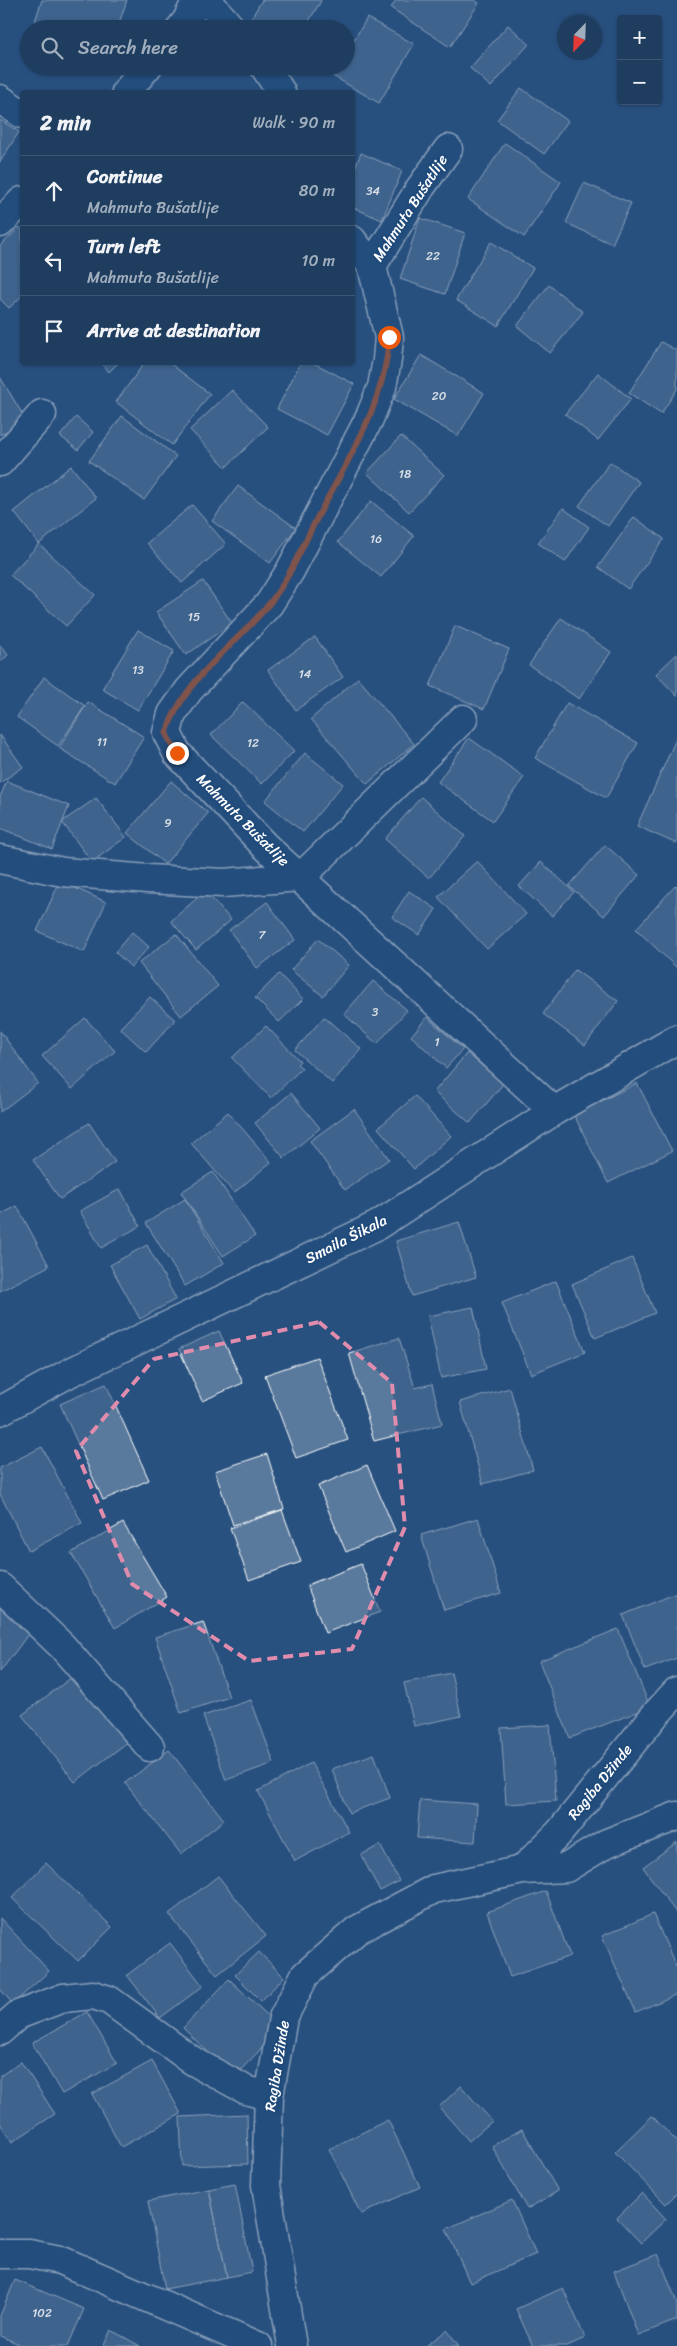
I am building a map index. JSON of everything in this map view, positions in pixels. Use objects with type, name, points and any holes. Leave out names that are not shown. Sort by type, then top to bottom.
[{"type":"street","points":[[187,20],[197,0]]},
{"type":"street","points":[[207,0],[224,20]]},
{"type":"street","points":[[128,90],[140,75]]},
{"type":"street","points":[[270,75],[279,90]]},
{"type":"street","points":[[0,99],[20,113]]},
{"type":"street","name":"Mahmuta Bušatlije","points":[[372,266],[421,187],[448,149]]},
{"type":"street","points":[[0,222],[20,203]]},
{"type":"street","name":"Mahmuta Bušatlije","points":[[355,244],[372,266],[389,337],[382,387],[369,419],[290,571],[269,604],[189,690],[172,714],[166,734],[177,753],[265,846],[554,1111]]},
{"type":"street","points":[[0,462],[42,414]]},
{"type":"street","name":"Mahmuta Bušatlije","points":[[0,859],[63,872],[148,879],[223,883],[301,877],[463,720]]},
{"type":"street","name":"Smaila Šikala","points":[[0,1411],[71,1372],[378,1224],[554,1111],[677,1039]]},
{"type":"street","points":[[0,1587],[62,1646],[150,1747]]},
{"type":"street","name":"Ragiba Džinde","points":[[522,1870],[558,1834],[655,1714],[677,1692]]},
{"type":"street","name":"Ragiba Džinde","points":[[292,2346],[266,2185],[269,2096],[283,2018],[306,1975],[357,1930],[434,1889],[522,1870],[566,1868],[607,1843],[677,1816]]},
{"type":"street","points":[[0,2031],[18,2015],[64,1998],[92,1995],[109,2000],[193,2061],[246,2090],[269,2096]]},
{"type":"street","points":[[0,2254],[29,2254],[60,2260],[189,2318],[258,2346]]},
{"type":"highlighted area","points":[[319,1322],[392,1383],[405,1527],[352,1649],[249,1661],[132,1584],[76,1451],[154,1359]]},
{"type":"building","points":[[42,0],[127,0],[120,20],[35,20]]},
{"type":"building","points":[[262,0],[321,1],[309,20],[250,20]]},
{"type":"building","points":[[396,0],[474,0],[479,3],[450,47],[391,8]]},
{"type":"building","points":[[367,18],[414,44],[379,103],[333,76],[355,75],[355,38]]},
{"type":"building","points":[[508,25],[529,44],[491,87],[470,68]]},
{"type":"building","points":[[521,88],[568,121],[544,154],[497,120]]},
{"type":"building","points":[[0,120],[19,132],[0,162]]},
{"type":"building","points":[[505,143],[561,182],[524,237],[468,199]]},
{"type":"building","points":[[361,153],[402,171],[382,220],[355,208],[355,168]]},
{"type":"building","points":[[584,183],[631,203],[612,244],[566,223]]},
{"type":"building","points":[[420,218],[465,233],[445,294],[400,279]]},
{"type":"building","points":[[20,227],[20,298],[9,308],[0,299],[0,246]]},
{"type":"building","points":[[491,242],[533,268],[498,326],[456,300]]},
{"type":"building","points":[[549,285],[583,312],[550,353],[517,326]]},
{"type":"building","points":[[661,342],[677,351],[677,389],[661,414],[629,393]]},
{"type":"building","points":[[421,355],[484,393],[458,436],[394,399]]},
{"type":"building","points":[[103,365],[116,365],[109,372]]},
{"type":"building","points":[[143,365],[172,365],[210,394],[172,445],[116,402]]},
{"type":"building","points":[[299,365],[318,365],[354,384],[327,435],[277,409]]},
{"type":"building","points":[[598,373],[631,399],[598,440],[565,414]]},
{"type":"building","points":[[0,377],[26,420],[0,435]]},
{"type":"building","points":[[232,390],[268,427],[226,467],[190,430]]},
{"type":"building","points":[[122,416],[176,456],[144,500],[89,461]]},
{"type":"building","points":[[76,417],[93,432],[78,450],[60,436]]},
{"type":"building","points":[[401,436],[444,475],[409,512],[367,473]]},
{"type":"building","points":[[610,462],[639,482],[608,526],[579,506]]},
{"type":"building","points":[[71,466],[96,498],[39,544],[14,512]]},
{"type":"building","points":[[238,486],[296,528],[270,563],[212,521]]},
{"type":"building","points":[[371,501],[414,536],[381,577],[338,542]]},
{"type":"building","points":[[192,505],[226,544],[182,583],[147,543]]},
{"type":"building","points":[[563,508],[589,527],[565,562],[538,543]]},
{"type":"building","points":[[634,517],[664,539],[628,589],[598,567]]},
{"type":"building","points":[[39,544],[95,595],[66,626],[10,575]]},
{"type":"building","points":[[203,581],[232,623],[186,655],[156,612]]},
{"type":"building","points":[[561,618],[611,652],[579,699],[529,665]]},
{"type":"building","points":[[455,626],[509,649],[484,709],[430,686]]},
{"type":"building","points":[[138,630],[174,651],[138,710],[102,689]]},
{"type":"building","points":[[315,637],[343,677],[296,710],[268,670]]},
{"type":"building","points":[[0,645],[8,655],[0,662]]},
{"type":"building","points":[[677,654],[677,696],[656,674]]},
{"type":"building","points":[[44,677],[85,706],[58,746],[17,717]]},
{"type":"building","points":[[358,678],[414,744],[367,784],[311,719]]},
{"type":"building","points":[[88,702],[144,737],[115,783],[59,748]]},
{"type":"building","points":[[243,702],[294,751],[262,784],[211,735]]},
{"type":"building","points":[[567,703],[638,743],[606,798],[535,758]]},
{"type":"building","points":[[0,735],[23,767],[0,783]]},
{"type":"building","points":[[677,737],[677,844],[637,826]]},
{"type":"building","points":[[469,738],[524,777],[493,821],[438,782]]},
{"type":"building","points":[[305,753],[343,784],[303,832],[265,801]]},
{"type":"building","points":[[7,781],[69,806],[52,849],[0,828],[0,797]]},
{"type":"building","points":[[171,781],[208,813],[165,864],[127,833]]},
{"type":"building","points":[[421,797],[465,836],[429,878],[385,839]]},
{"type":"building","points":[[96,798],[126,837],[92,862],[62,822]]},
{"type":"building","points":[[605,845],[639,875],[604,916],[569,886]]},
{"type":"building","points":[[477,861],[526,914],[487,949],[438,897]]},
{"type":"building","points":[[541,862],[574,892],[552,916],[519,886]]},
{"type":"building","points":[[60,881],[106,902],[84,952],[37,931]]},
{"type":"building","points":[[677,886],[677,968],[636,929]]},
{"type":"building","points":[[205,891],[231,920],[196,950],[171,921]]},
{"type":"building","points":[[409,891],[436,909],[419,935],[392,917]]},
{"type":"building","points":[[267,902],[295,940],[257,968],[229,930]]},
{"type":"building","points":[[132,932],[149,947],[131,967],[115,952]]},
{"type":"building","points":[[176,934],[218,986],[181,1016],[139,963]]},
{"type":"building","points":[[318,939],[349,965],[323,996],[291,970]]},
{"type":"building","points":[[575,970],[618,1001],[585,1045],[543,1014]]},
{"type":"building","points":[[279,974],[303,999],[279,1022],[255,998]]},
{"type":"building","points":[[373,981],[407,1010],[377,1044],[344,1014]]},
{"type":"building","points":[[150,997],[175,1020],[146,1052],[120,1028]]},
{"type":"building","points":[[324,1017],[361,1049],[332,1083],[295,1050]]},
{"type":"building","points":[[427,1017],[463,1049],[446,1068],[411,1036]]},
{"type":"building","points":[[85,1018],[115,1051],[72,1089],[42,1056]]},
{"type":"building","points":[[266,1026],[300,1061],[297,1064],[302,1068],[271,1098],[232,1058]]},
{"type":"building","points":[[0,1031],[38,1083],[0,1112]]},
{"type":"building","points":[[467,1053],[503,1084],[470,1123],[434,1092]]},
{"type":"building","points":[[637,1083],[672,1151],[608,1183],[574,1115]]},
{"type":"building","points":[[291,1093],[320,1128],[284,1158],[255,1123]]},
{"type":"building","points":[[415,1096],[451,1136],[414,1169],[378,1128]]},
{"type":"building","points":[[354,1109],[389,1159],[345,1190],[310,1141]]},
{"type":"building","points":[[228,1112],[271,1162],[234,1193],[191,1143]]},
{"type":"building","points":[[89,1123],[115,1162],[60,1199],[33,1160]]},
{"type":"building","points":[[213,1172],[255,1236],[223,1256],[181,1192]]},
{"type":"building","points":[[120,1189],[140,1226],[101,1248],[80,1211]]},
{"type":"building","points":[[185,1199],[224,1263],[185,1286],[146,1223]]},
{"type":"building","points":[[17,1206],[49,1266],[0,1291],[0,1215]]},
{"type":"building","points":[[459,1222],[476,1277],[412,1296],[396,1241]]},
{"type":"building","points":[[147,1245],[176,1299],[140,1319],[110,1265]]},
{"type":"building","points":[[632,1258],[655,1313],[595,1338],[572,1284]]},
{"type":"building","points":[[556,1281],[585,1352],[531,1374],[502,1303]]},
{"type":"building","points":[[473,1307],[486,1369],[441,1378],[428,1316]]},
{"type":"building","points":[[219,1331],[243,1383],[202,1401],[179,1349]]},
{"type":"building","points":[[399,1338],[415,1388],[432,1384],[442,1424],[374,1441],[349,1353]]},
{"type":"building","points":[[317,1357],[348,1440],[296,1458],[265,1375]]},
{"type":"building","points":[[106,1384],[149,1480],[103,1500],[60,1404]]},
{"type":"building","points":[[510,1388],[533,1470],[483,1484],[460,1402]]},
{"type":"building","points":[[42,1447],[82,1523],[29,1551],[0,1494],[0,1468]]},
{"type":"building","points":[[267,1454],[284,1509],[233,1525],[215,1471]]},
{"type":"building","points":[[367,1465],[395,1531],[346,1552],[318,1486]]},
{"type":"building","points":[[282,1510],[301,1562],[249,1580],[230,1528]]},
{"type":"building","points":[[478,1518],[501,1593],[444,1610],[421,1535]]},
{"type":"building","points":[[123,1523],[167,1597],[115,1628],[71,1553]]},
{"type":"building","points":[[361,1564],[380,1612],[325,1633],[307,1585]]},
{"type":"building","points":[[677,1593],[677,1658],[645,1670],[623,1615]]},
{"type":"building","points":[[0,1599],[35,1625],[0,1672]]},
{"type":"building","points":[[203,1622],[229,1697],[181,1713],[155,1637]]},
{"type":"building","points":[[618,1629],[650,1707],[570,1738],[539,1661]]},
{"type":"building","points":[[451,1673],[461,1716],[414,1726],[404,1683]]},
{"type":"building","points":[[76,1674],[129,1741],[75,1782],[22,1715]]},
{"type":"building","points":[[251,1700],[274,1763],[226,1780],[203,1716]]},
{"type":"building","points":[[550,1725],[556,1801],[506,1804],[501,1728]]},
{"type":"building","points":[[169,1750],[224,1820],[181,1854],[125,1783]]},
{"type":"building","points":[[374,1754],[390,1798],[349,1813],[332,1769]]},
{"type":"building","points":[[311,1763],[349,1832],[295,1861],[258,1791]]},
{"type":"building","points":[[420,1800],[477,1804],[475,1842],[417,1838]]},
{"type":"building","points":[[677,1842],[677,1914],[643,1867]]},
{"type":"building","points":[[380,1845],[399,1881],[380,1891],[361,1855]]},
{"type":"building","points":[[46,1863],[112,1927],[78,1961],[12,1898]]},
{"type":"building","points":[[218,1876],[266,1936],[217,1975],[169,1914]]},
{"type":"building","points":[[546,1891],[570,1956],[510,1977],[487,1912]]},
{"type":"building","points":[[653,1914],[677,1969],[677,1994],[636,2012],[602,1936]]},
{"type":"building","points":[[0,1918],[49,1971],[13,2004],[0,1989]]},
{"type":"building","points":[[170,1943],[203,1986],[160,2018],[127,1975]]},
{"type":"building","points":[[259,1952],[284,1977],[261,2001],[235,1975]]},
{"type":"building","points":[[229,1979],[281,2028],[234,2077],[183,2028]]},
{"type":"building","points":[[87,2012],[117,2063],[62,2094],[32,2043]]},
{"type":"building","points":[[152,2061],[181,2114],[121,2147],[92,2094]]},
{"type":"building","points":[[21,2062],[55,2114],[12,2142],[0,2123],[0,2076]]},
{"type":"building","points":[[461,2086],[492,2121],[469,2141],[439,2107]]},
{"type":"building","points":[[247,2114],[248,2164],[182,2166],[180,2117]]},
{"type":"building","points":[[652,2116],[677,2142],[677,2193],[666,2204],[615,2152]]},
{"type":"building","points":[[388,2120],[420,2187],[361,2214],[329,2149]]},
{"type":"building","points":[[522,2129],[558,2191],[527,2209],[492,2146]]},
{"type":"building","points":[[235,2184],[252,2272],[227,2277],[209,2189]]},
{"type":"building","points":[[209,2189],[227,2277],[165,2289],[148,2201]]},
{"type":"building","points":[[642,2193],[666,2219],[641,2243],[617,2218]]},
{"type":"building","points":[[512,2200],[536,2254],[470,2283],[446,2229]]},
{"type":"building","points":[[658,2254],[677,2303],[677,2320],[638,2335],[614,2271]]},
{"type":"building","points":[[15,2280],[84,2309],[68,2346],[24,2346],[0,2336],[0,2316]]},
{"type":"building","points":[[563,2288],[585,2338],[567,2346],[533,2346],[516,2309]]},
{"type":"building","points":[[111,2330],[140,2346],[103,2346]]},
{"type":"building","points":[[447,2330],[459,2346],[426,2346]]},
{"type":"route","points":[[177,753],[166,734],[172,714],[189,690],[220,654],[269,604],[290,571],[369,419],[382,387],[389,337]]}]
